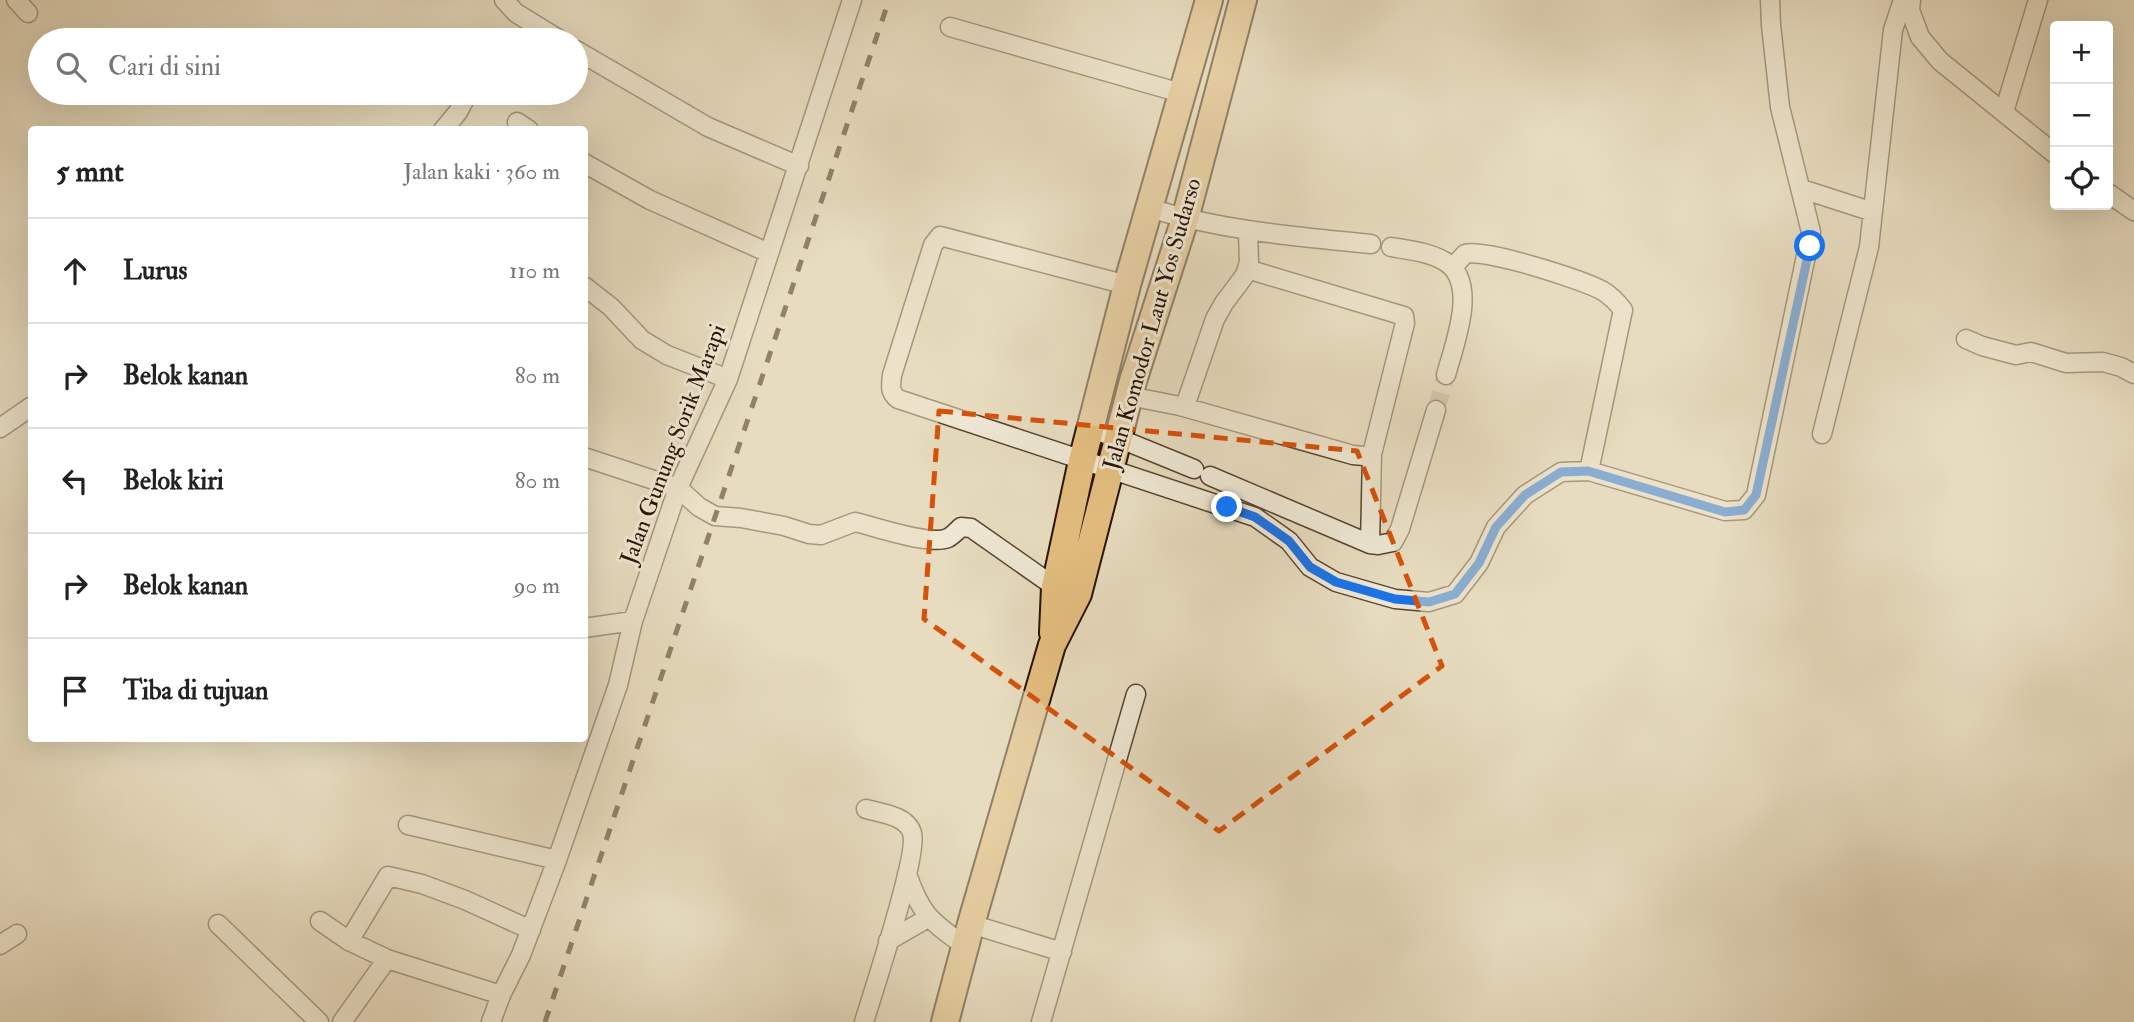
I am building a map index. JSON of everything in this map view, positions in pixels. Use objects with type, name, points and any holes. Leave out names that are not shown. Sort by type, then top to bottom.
[{"type":"highway","name":"Jalan Komodor Laut Yos Sudarso","points":[[1067,590],[1082,461],[1149,208],[1209,0]]},
{"type":"highway","name":"Jalan Komodor Laut Yos Sudarso","points":[[945,1022],[1067,590],[1110,468],[1129,396],[1185,219],[1243,0]]},
{"type":"street","name":"Jalan Gunung Sorik Marapi","points":[[491,1022],[531,930],[557,860],[618,685],[633,621],[678,488],[728,379],[852,0]]},
{"type":"street","points":[[1128,285],[940,236],[933,245],[892,375],[892,394],[898,399],[1255,517],[1289,541],[1310,567],[1336,582],[1395,599],[1429,602],[1455,594],[1479,563],[1496,527],[1525,495],[1561,472],[1588,471],[1725,512],[1744,510],[1756,495],[1811,232],[1780,107],[1770,0]]},
{"type":"street","points":[[1822,434],[1869,247],[1893,30],[1903,0]]},
{"type":"street","points":[[1911,0],[1910,10],[1920,37],[1940,61],[2050,150]]},
{"type":"street","points":[[2004,112],[2038,0]]},
{"type":"street","points":[[509,3],[529,28]]},
{"type":"street","points":[[950,27],[1181,93]]},
{"type":"street","points":[[588,57],[708,127],[799,166]]},
{"type":"street","points":[[446,126],[462,105]]},
{"type":"street","points":[[588,165],[650,200],[769,253]]},
{"type":"street","points":[[1802,189],[1872,212]]},
{"type":"street","points":[[2113,196],[2134,211]]},
{"type":"street","points":[[1149,208],[1185,219],[1248,232],[1371,244]]},
{"type":"street","points":[[1180,406],[1186,402],[1215,319],[1247,270],[1248,232]]},
{"type":"street","points":[[1391,247],[1430,255],[1453,267],[1462,291],[1463,309],[1446,375]]},
{"type":"street","points":[[1453,267],[1470,252],[1533,266],[1588,284],[1616,300],[1623,310],[1588,471]]},
{"type":"street","points":[[1247,270],[1404,316],[1405,323],[1372,454],[1370,544]]},
{"type":"street","points":[[588,289],[611,307],[642,340],[667,355],[728,379]]},
{"type":"street","points":[[1966,340],[2015,355],[2031,352],[2066,363],[2103,362],[2134,374]]},
{"type":"street","points":[[1129,396],[1180,406],[1353,455],[1372,454]]},
{"type":"street","points":[[0,428],[28,409]]},
{"type":"street","points":[[1090,429],[1202,472],[1370,544],[1386,544],[1397,536],[1436,410]]},
{"type":"street","points":[[588,458],[678,488],[699,507],[715,516],[784,526],[809,534],[829,533],[855,522],[926,540],[939,540],[949,537],[961,527],[971,528],[1067,590]]},
{"type":"street","points":[[588,627],[633,621]]},
{"type":"street","points":[[1041,1022],[1136,694]]},
{"type":"street","points":[[864,1022],[907,874],[913,835],[906,823],[866,809]]},
{"type":"street","points":[[408,825],[557,860]]},
{"type":"street","points":[[907,874],[915,897],[928,918],[968,936],[1062,952]]},
{"type":"street","points":[[349,941],[388,876],[422,884],[465,900],[531,930]]},
{"type":"street","points":[[888,942],[928,918]]},
{"type":"street","points":[[320,921],[349,941],[387,959],[501,995]]},
{"type":"street","points":[[218,924],[319,1022]]},
{"type":"street","points":[[0,945],[17,934]]},
{"type":"street","points":[[342,1022],[387,959]]},
{"type":"highlighted area","points":[[939,411],[1357,451],[1442,666],[1219,831],[924,619]]},
{"type":"tunnel","points":[[1436,410],[1446,375]]},
{"type":"railway","points":[[545,1022],[889,0]]},
{"type":"route","points":[[1227,507],[1255,517],[1289,541],[1310,567],[1336,582],[1395,599],[1429,602],[1455,594],[1479,563],[1496,527],[1525,495],[1561,472],[1588,471],[1725,512],[1744,510],[1756,495],[1810,246]]}]
